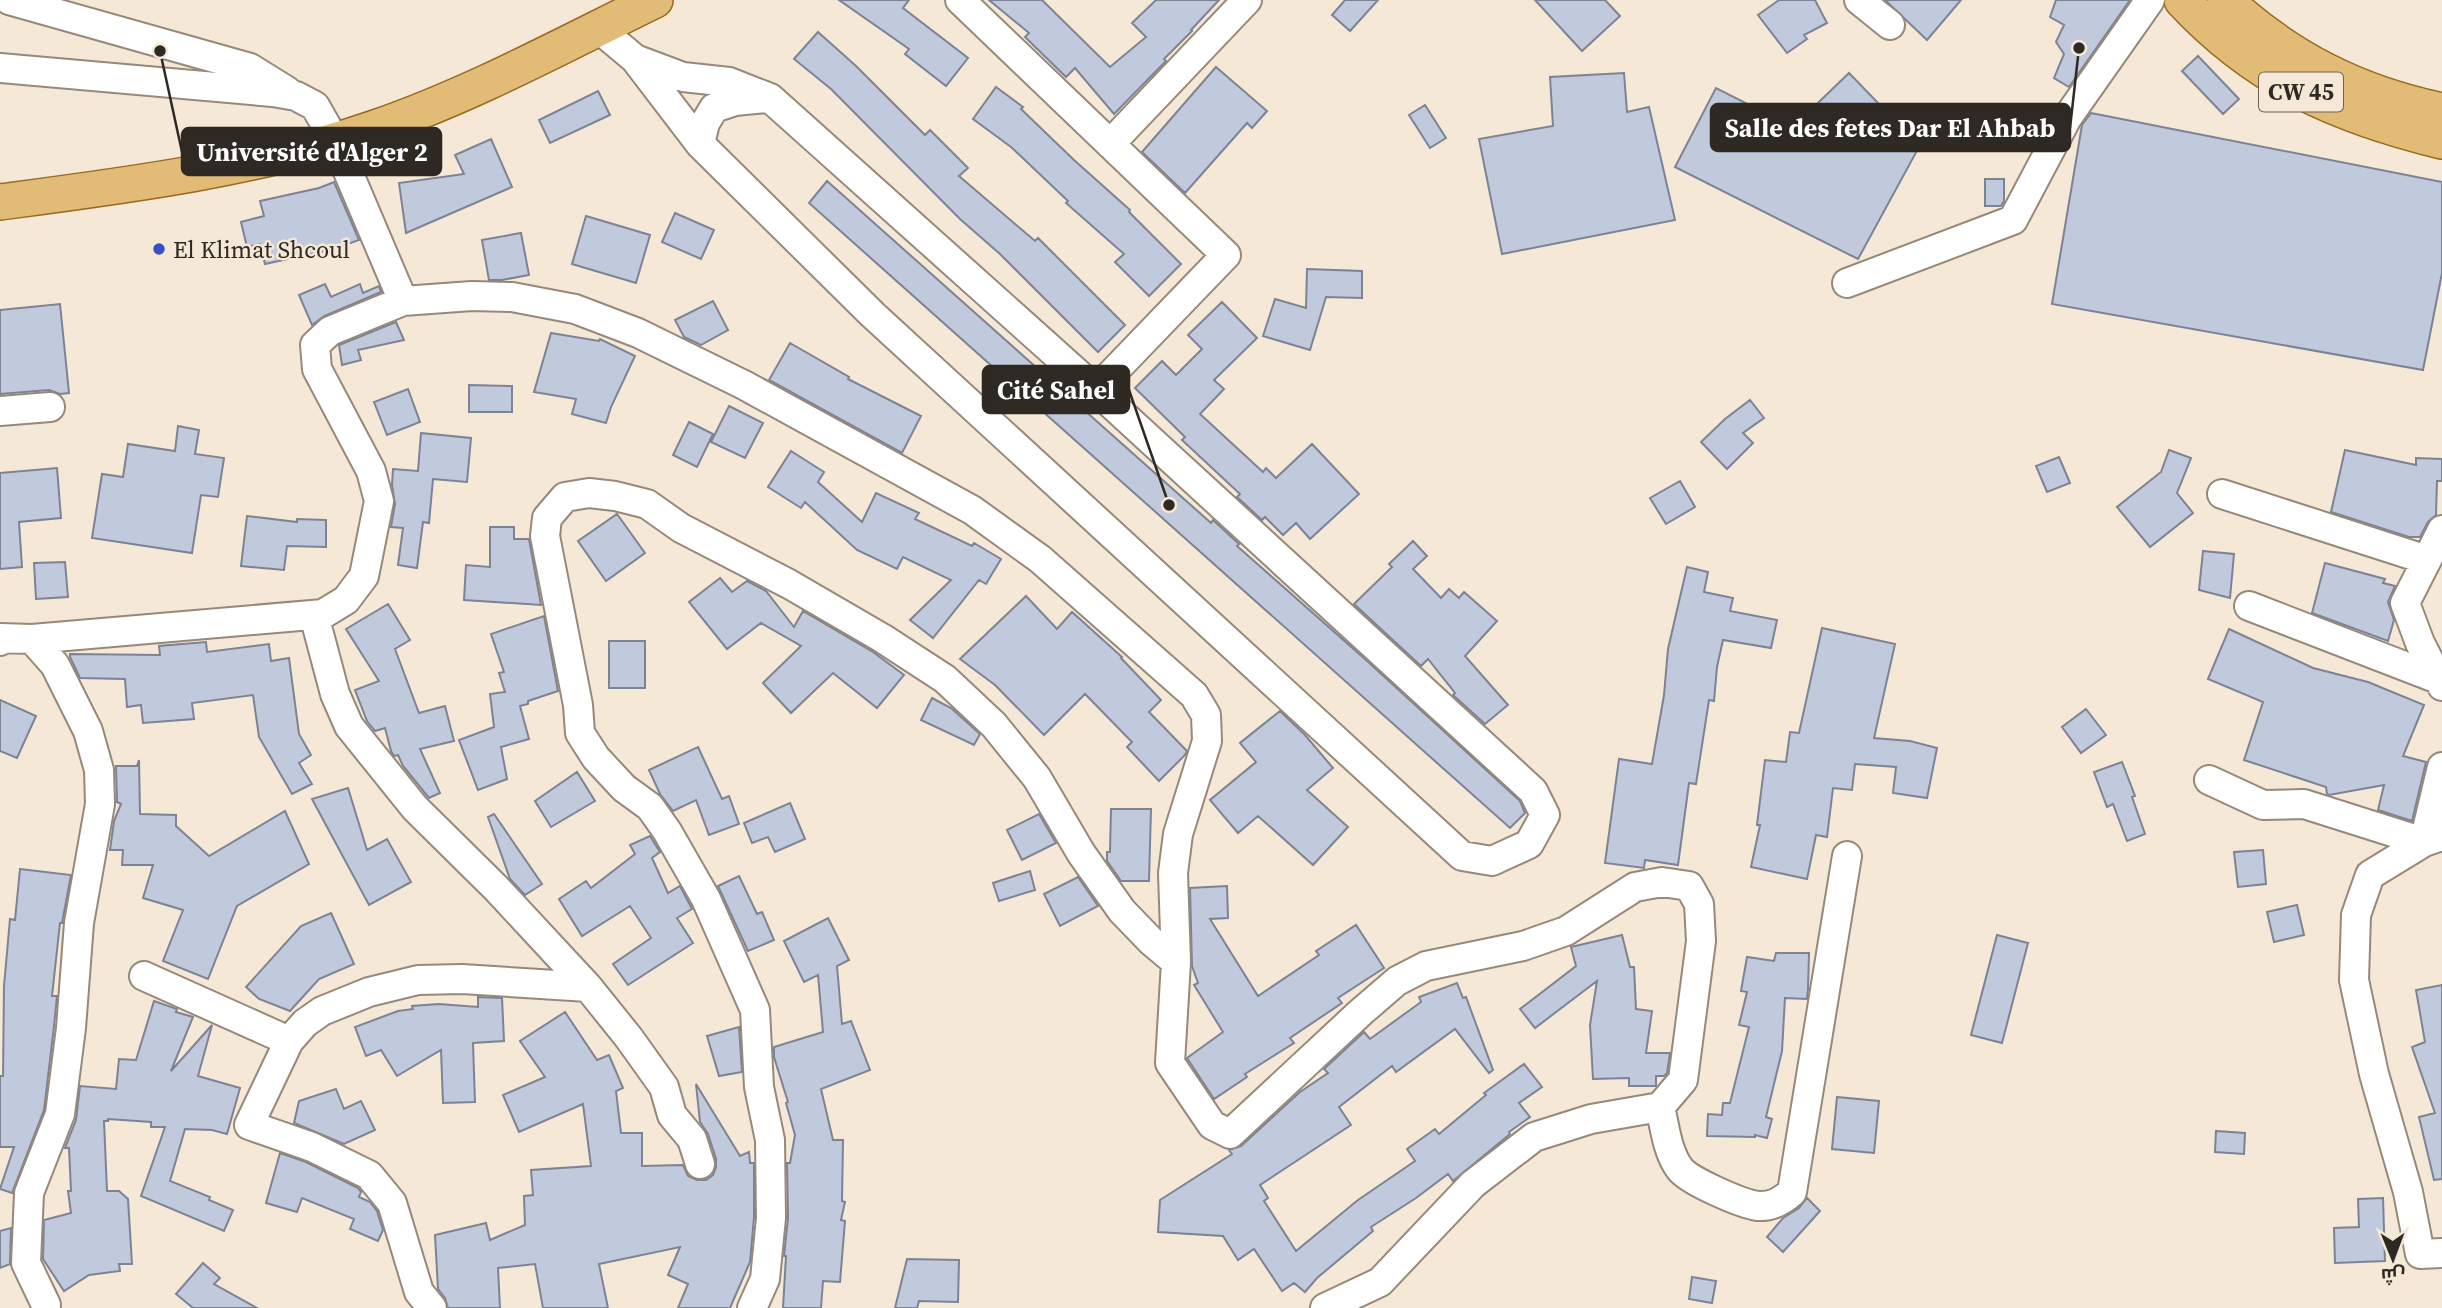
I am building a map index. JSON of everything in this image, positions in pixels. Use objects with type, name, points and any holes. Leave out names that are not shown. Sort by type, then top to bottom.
[{"type":"main road","points":[[0,202],[180,175],[335,141],[413,115],[655,0]]},
{"type":"main road","name":"CW 45","points":[[2182,0],[2250,62],[2291,87],[2388,128],[2442,141]]},
{"type":"main road","points":[[2225,0],[2270,38],[2312,66],[2407,103],[2442,111]]},
{"type":"street","points":[[9,0],[250,68],[315,106],[335,141],[403,301]]},
{"type":"street","points":[[960,0],[1226,255],[1096,390]]},
{"type":"street","points":[[1110,144],[1247,0]]},
{"type":"street","points":[[1859,0],[1890,25]]},
{"type":"street","points":[[1847,283],[2013,220],[2067,118],[2150,0]]},
{"type":"street","points":[[598,28],[635,59],[700,144],[872,314],[1462,856],[1492,860],[1529,844],[1545,815],[1532,791],[1096,390],[770,98],[729,82],[683,77],[635,59]]},
{"type":"street","points":[[0,68],[296,96]]},
{"type":"street","points":[[700,144],[705,123],[714,108],[736,101],[770,98]]},
{"type":"street","points":[[0,639],[32,639],[323,614],[346,600],[364,576],[379,501],[371,471],[317,369],[315,345],[330,331],[403,301],[472,296],[512,297],[575,309],[638,333],[744,385],[972,510],[1040,559],[1194,695],[1206,715],[1208,741],[1178,834],[1173,873],[1176,962],[1170,1063],[1212,1125],[1230,1134],[1397,981],[1426,966],[1523,946],[1566,931],[1635,887],[1662,882],[1689,886],[1699,904],[1701,941],[1683,1080],[1660,1107],[1591,1119],[1535,1137],[1473,1184],[1380,1282],[1325,1308]]},
{"type":"street","points":[[0,411],[50,407]]},
{"type":"street","points":[[752,1308],[765,1279],[771,1219],[770,1140],[759,1087],[755,1010],[706,899],[667,831],[650,807],[624,788],[596,758],[580,733],[578,705],[545,536],[547,518],[565,497],[589,493],[647,504],[681,528],[789,584],[945,679],[994,725],[1037,778],[1081,853],[1122,911],[1176,962]]},
{"type":"street","points":[[2222,495],[2427,560]]},
{"type":"street","points":[[2440,683],[2420,643],[2405,603],[2442,530]]},
{"type":"street","points":[[2249,606],[2440,683]]},
{"type":"street","points":[[314,615],[335,694],[349,726],[415,808],[496,888],[587,987],[629,1038],[664,1087],[672,1115],[692,1139],[700,1164]]},
{"type":"street","points":[[32,639],[55,665],[88,731],[99,770],[100,804],[79,923],[71,1028],[60,1114],[29,1193],[26,1263],[46,1305]]},
{"type":"street","points":[[2433,839],[2442,767]]},
{"type":"street","points":[[2209,780],[2263,805],[2304,804],[2433,839]]},
{"type":"street","points":[[2433,839],[2370,875],[2356,915],[2354,980],[2374,1074],[2408,1192],[2420,1254],[2442,1253]]},
{"type":"street","points":[[1660,1107],[1670,1148],[1681,1170],[1709,1189],[1758,1206],[1780,1203],[1792,1192],[1847,856]]},
{"type":"street","points":[[144,976],[289,1041]]},
{"type":"street","points":[[432,1308],[419,1292],[392,1203],[369,1175],[312,1147],[248,1125],[289,1041],[305,1023],[322,1011],[369,992],[418,980],[462,979],[587,987]]},
{"type":"building","points":[[839,0],[909,0],[903,8],[968,58],[946,86],[905,54],[909,49]]},
{"type":"building","points":[[989,0],[1042,0],[1110,67],[1146,37],[1132,23],[1156,0],[1219,0],[1164,59],[1166,61],[1114,114],[1075,68],[1066,77],[1025,37],[1029,33]]},
{"type":"building","points":[[1345,0],[1378,0],[1350,31],[1332,15]]},
{"type":"building","points":[[1535,0],[1605,0],[1620,16],[1582,51]]},
{"type":"building","points":[[1779,0],[1815,0],[1827,23],[1804,35],[1807,39],[1787,53],[1758,15]]},
{"type":"building","points":[[1885,0],[1961,0],[1927,40]]},
{"type":"building","points":[[2056,0],[2130,0],[2069,87],[2054,78],[2064,54],[2056,42],[2064,25],[2050,17]]},
{"type":"building","points":[[818,32],[925,135],[930,130],[968,168],[959,176],[1035,241],[1038,238],[1125,325],[1098,352],[831,89],[794,59]]},
{"type":"building","points":[[2198,56],[2239,99],[2223,114],[2182,71]]},
{"type":"building","points":[[1216,67],[1267,111],[1252,128],[1247,123],[1185,193],[1142,152]]},
{"type":"building","points":[[1624,73],[1627,112],[1649,107],[1675,220],[1502,254],[1479,139],[1553,126],[1550,77]]},
{"type":"building","points":[[1849,73],[1879,104],[1853,130],[1919,147],[1858,259],[1675,167],[1716,88],[1793,127]]},
{"type":"building","points":[[996,87],[1023,107],[1021,109],[1130,210],[1129,212],[1181,264],[1149,296],[1115,262],[1124,254],[1066,203],[1068,201],[1011,147],[973,119]]},
{"type":"building","points":[[598,91],[610,115],[550,143],[539,120]]},
{"type":"building","points":[[1425,105],[1446,138],[1430,148],[1409,115]]},
{"type":"building","points":[[2091,113],[2442,182],[2442,273],[2423,370],[2052,304],[2082,125]]},
{"type":"building","points":[[491,139],[512,187],[406,233],[399,183],[464,174],[455,155]]},
{"type":"building","points":[[1985,179],[2004,179],[2004,201],[2001,206],[1985,206]]},
{"type":"building","points":[[827,181],[1211,523],[1213,520],[1239,544],[1237,546],[1520,801],[1525,813],[1510,828],[809,203]]},
{"type":"building","points":[[334,182],[359,240],[334,249],[265,264],[260,244],[247,247],[241,222],[264,216],[260,201]]},
{"type":"building","points":[[675,213],[714,230],[701,259],[662,242]]},
{"type":"building","points":[[586,216],[650,235],[636,283],[572,264]]},
{"type":"building","points":[[521,233],[529,275],[489,280],[482,240]]},
{"type":"building","points":[[1307,269],[1362,271],[1362,298],[1326,297],[1310,350],[1263,336],[1275,299],[1306,308]]},
{"type":"building","points":[[325,284],[331,297],[360,284],[363,293],[379,286],[381,292],[324,316],[312,325],[299,295]]},
{"type":"building","points":[[713,301],[728,330],[701,345],[684,337],[675,320]]},
{"type":"building","points":[[1222,302],[1257,338],[1214,380],[1224,389],[1200,414],[1263,472],[1266,468],[1276,478],[1312,444],[1359,494],[1310,539],[1296,523],[1283,535],[1265,517],[1262,520],[1237,497],[1240,494],[1182,440],[1185,437],[1135,388],[1162,361],[1176,375],[1202,349],[1188,335]]},
{"type":"building","points":[[60,304],[69,393],[60,394],[49,390],[0,394],[0,310]]},
{"type":"building","points":[[396,322],[404,340],[358,350],[361,360],[342,365],[339,345]]},
{"type":"building","points":[[551,333],[599,341],[600,339],[635,356],[606,423],[572,414],[576,399],[534,392]]},
{"type":"building","points":[[790,343],[849,377],[848,379],[921,416],[902,453],[769,380]]},
{"type":"building","points":[[469,385],[512,386],[512,412],[469,412]]},
{"type":"building","points":[[408,389],[420,422],[387,435],[374,402]]},
{"type":"building","points":[[1750,400],[1764,418],[1743,433],[1753,443],[1727,469],[1701,442]]},
{"type":"building","points":[[729,406],[763,423],[745,458],[711,442]]},
{"type":"building","points":[[689,422],[713,434],[697,467],[673,455]]},
{"type":"building","points":[[178,426],[199,430],[195,454],[224,458],[218,497],[201,495],[192,553],[92,538],[102,474],[123,477],[128,444],[175,451]]},
{"type":"building","points":[[421,433],[471,438],[467,482],[433,479],[429,523],[423,522],[417,568],[398,565],[403,528],[391,527],[395,504],[392,485],[393,469],[418,471]]},
{"type":"building","points":[[2169,450],[2191,458],[2177,493],[2193,513],[2150,547],[2117,507],[2161,472]]},
{"type":"building","points":[[2345,450],[2416,465],[2416,458],[2442,459],[2442,481],[2437,481],[2436,515],[2428,522],[2420,537],[2409,537],[2331,512]]},
{"type":"building","points":[[791,451],[824,472],[818,482],[862,522],[876,493],[919,513],[915,519],[972,546],[974,543],[1001,559],[986,584],[979,580],[933,638],[910,620],[951,580],[903,557],[897,569],[857,550],[805,502],[801,508],[768,487]]},
{"type":"building","points":[[2059,457],[2070,483],[2047,492],[2036,466]]},
{"type":"building","points":[[57,468],[61,518],[19,522],[22,567],[0,569],[0,473]]},
{"type":"building","points":[[1680,481],[1695,507],[1666,524],[1650,498]]},
{"type":"building","points":[[617,514],[645,553],[606,581],[578,541]]},
{"type":"building","points":[[247,516],[297,522],[297,519],[326,520],[326,547],[287,546],[284,570],[241,566]]},
{"type":"building","points":[[490,527],[514,527],[514,539],[529,539],[541,605],[464,600],[466,565],[490,567]]},
{"type":"building","points":[[1413,541],[1427,556],[1413,569],[1441,598],[1449,589],[1459,598],[1464,592],[1497,621],[1465,656],[1508,705],[1485,724],[1453,695],[1455,693],[1428,659],[1421,666],[1354,604],[1392,567],[1389,564]]},
{"type":"building","points":[[2203,551],[2234,554],[2230,598],[2199,590]]},
{"type":"building","points":[[65,562],[68,597],[36,599],[34,563]]},
{"type":"building","points":[[2325,563],[2385,579],[2383,583],[2395,586],[2388,602],[2394,620],[2388,641],[2312,613]]},
{"type":"building","points":[[1687,567],[1708,572],[1704,592],[1733,598],[1730,611],[1777,620],[1771,648],[1723,640],[1714,701],[1709,700],[1696,784],[1689,783],[1678,865],[1645,860],[1644,868],[1605,863],[1619,759],[1652,764],[1664,695],[1668,649]]},
{"type":"building","points":[[720,578],[732,592],[747,581],[766,591],[794,627],[803,611],[873,652],[904,675],[877,708],[833,673],[791,713],[763,683],[801,646],[761,623],[727,649],[689,602]]},
{"type":"building","points":[[1026,596],[1057,629],[1072,612],[1122,657],[1161,700],[1149,712],[1187,751],[1159,781],[1127,747],[1132,742],[1085,694],[1044,735],[995,685],[960,659]]},
{"type":"building","points":[[388,604],[410,640],[395,649],[419,713],[445,706],[454,741],[420,749],[440,793],[429,798],[403,766],[398,755],[394,756],[385,728],[375,731],[367,721],[355,690],[379,681],[346,629]]},
{"type":"building","points":[[544,616],[558,691],[520,706],[529,739],[501,747],[507,779],[478,790],[459,740],[494,727],[490,694],[505,692],[499,673],[504,672],[491,634]]},
{"type":"building","points":[[1822,628],[1895,644],[1874,738],[1910,741],[1937,748],[1927,798],[1893,793],[1896,767],[1855,764],[1852,790],[1833,788],[1827,837],[1816,835],[1807,879],[1751,867],[1760,825],[1757,825],[1765,760],[1786,762],[1790,732],[1799,733]]},
{"type":"building","points":[[2229,629],[2313,668],[2368,682],[2424,705],[2403,756],[2426,762],[2412,821],[2378,810],[2384,785],[2329,795],[2326,787],[2244,760],[2263,702],[2208,679]]},
{"type":"building","points":[[609,641],[645,641],[645,688],[609,688]]},
{"type":"building","points":[[206,642],[207,652],[269,644],[271,661],[289,658],[299,734],[311,755],[299,763],[312,784],[292,794],[259,737],[253,695],[192,703],[194,719],[143,723],[141,705],[127,707],[125,679],[80,678],[70,657],[70,654],[160,655],[159,646]]},
{"type":"building","points":[[932,698],[951,708],[980,734],[974,745],[921,720]]},
{"type":"building","points":[[0,700],[36,716],[17,758],[0,751]]},
{"type":"building","points":[[2086,709],[2106,735],[2081,753],[2062,727]]},
{"type":"building","points":[[1280,711],[1333,768],[1307,790],[1348,827],[1313,865],[1258,816],[1238,833],[1210,800],[1256,762],[1240,743]]},
{"type":"building","points":[[698,747],[722,799],[729,796],[739,824],[709,835],[696,800],[673,811],[660,794],[649,770]]},
{"type":"building","points":[[139,760],[140,814],[176,815],[176,826],[209,856],[285,811],[309,864],[237,906],[208,979],[163,961],[183,910],[143,898],[153,865],[122,865],[123,850],[110,850],[114,821],[121,804],[117,802],[116,766],[137,766]]},
{"type":"building","points":[[2122,762],[2145,834],[2127,841],[2113,804],[2107,807],[2094,772]]},
{"type":"building","points":[[577,772],[595,801],[551,827],[535,801]]},
{"type":"building","points":[[348,788],[367,850],[387,839],[411,882],[369,905],[312,799]]},
{"type":"building","points":[[790,803],[805,839],[775,852],[768,837],[752,843],[744,823]]},
{"type":"building","points":[[1111,809],[1151,809],[1149,881],[1121,881],[1107,861],[1107,852],[1110,852]]},
{"type":"building","points":[[494,814],[542,884],[525,895],[510,879],[488,817]]},
{"type":"building","points":[[1039,814],[1056,843],[1022,860],[1007,830]]},
{"type":"building","points":[[650,836],[660,852],[652,858],[668,893],[680,886],[692,909],[677,918],[693,943],[628,985],[613,964],[651,938],[630,906],[582,936],[559,899],[586,881],[591,888],[635,854],[630,845]]},
{"type":"building","points":[[2263,850],[2266,884],[2238,887],[2234,852]]},
{"type":"building","points":[[20,869],[71,875],[60,923],[52,996],[57,996],[44,1110],[12,1193],[0,1189],[14,1147],[0,1147],[0,1076],[3,1076],[4,986],[10,919],[15,920]]},
{"type":"building","points":[[1030,871],[1035,890],[999,901],[993,883]]},
{"type":"building","points":[[739,876],[757,914],[762,912],[774,940],[748,951],[718,886]]},
{"type":"building","points":[[1078,877],[1098,906],[1060,926],[1044,894]]},
{"type":"building","points":[[1227,886],[1228,918],[1210,919],[1258,996],[1319,955],[1316,951],[1356,925],[1384,968],[1338,998],[1342,1003],[1290,1038],[1294,1043],[1245,1074],[1247,1077],[1214,1099],[1187,1058],[1223,1032],[1194,985],[1198,983],[1192,966],[1190,888]]},
{"type":"building","points":[[2297,905],[2304,935],[2274,942],[2267,912]]},
{"type":"building","points":[[331,913],[354,964],[319,979],[290,1011],[259,999],[246,987],[301,926]]},
{"type":"building","points":[[828,918],[849,960],[837,966],[842,1024],[851,1021],[870,1070],[821,1089],[833,1140],[843,1140],[842,1201],[845,1202],[841,1220],[845,1221],[840,1282],[823,1281],[821,1308],[783,1308],[788,1218],[787,1163],[790,1163],[795,1135],[774,1057],[774,1047],[823,1032],[818,975],[804,982],[784,941]]},
{"type":"building","points":[[1622,935],[1630,967],[1634,967],[1636,1009],[1652,1011],[1646,1053],[1670,1053],[1667,1073],[1664,1076],[1656,1076],[1656,1086],[1629,1086],[1629,1078],[1593,1079],[1590,1025],[1597,981],[1535,1028],[1520,1009],[1576,966],[1571,947]]},
{"type":"building","points":[[1997,935],[2028,943],[2002,1043],[1971,1035]]},
{"type":"building","points":[[1776,953],[1809,953],[1808,989],[1807,999],[1785,998],[1782,1051],[1766,1117],[1772,1119],[1767,1138],[1755,1135],[1707,1136],[1708,1114],[1722,1115],[1723,1103],[1730,1103],[1749,1027],[1739,1025],[1747,992],[1741,991],[1747,957],[1774,961]]},
{"type":"building","points":[[1457,983],[1463,998],[1466,997],[1493,1070],[1489,1073],[1455,1029],[1396,1072],[1392,1066],[1339,1107],[1351,1125],[1260,1185],[1268,1198],[1264,1201],[1296,1251],[1358,1200],[1415,1161],[1407,1149],[1435,1129],[1439,1134],[1486,1095],[1484,1093],[1524,1064],[1542,1087],[1519,1103],[1530,1117],[1509,1132],[1510,1134],[1453,1181],[1448,1174],[1371,1227],[1373,1231],[1317,1278],[1305,1292],[1294,1283],[1282,1291],[1254,1249],[1238,1260],[1223,1236],[1158,1232],[1160,1200],[1232,1154],[1229,1150],[1241,1146],[1300,1092],[1328,1073],[1324,1069],[1364,1032],[1370,1039],[1421,1002],[1419,997]]},
{"type":"building","points":[[2442,985],[2442,1179],[2434,1180],[2419,1117],[2435,1113],[2412,1047],[2425,1042],[2416,990]]},
{"type":"building","points":[[478,997],[502,998],[504,1041],[473,1043],[475,1102],[443,1103],[441,1050],[397,1076],[381,1050],[366,1056],[355,1027],[398,1011],[413,1009],[412,1006],[439,1004],[478,1007]]},
{"type":"building","points":[[154,1001],[193,1017],[171,1071],[212,1025],[198,1076],[240,1088],[227,1134],[212,1130],[185,1129],[170,1181],[210,1197],[209,1200],[233,1210],[224,1231],[141,1196],[165,1127],[151,1127],[151,1122],[108,1119],[104,1121],[107,1191],[119,1191],[128,1199],[132,1264],[119,1264],[120,1271],[89,1275],[64,1291],[43,1259],[44,1220],[71,1213],[68,1191],[71,1191],[69,1148],[65,1148],[76,1120],[80,1086],[116,1089],[119,1059],[136,1060]]},
{"type":"building","points":[[565,1012],[597,1060],[609,1055],[623,1088],[616,1091],[621,1133],[642,1133],[642,1166],[683,1165],[688,1176],[697,1180],[706,1180],[713,1175],[716,1159],[708,1134],[700,1122],[696,1084],[740,1156],[749,1152],[750,1163],[754,1163],[754,1217],[750,1262],[730,1308],[678,1308],[688,1284],[668,1275],[680,1247],[599,1264],[608,1308],[543,1308],[535,1264],[498,1268],[500,1308],[448,1308],[438,1289],[435,1235],[486,1223],[490,1240],[525,1225],[524,1196],[533,1195],[531,1170],[591,1166],[583,1104],[519,1132],[503,1095],[545,1077],[520,1041]]},
{"type":"building","points":[[739,1027],[742,1072],[719,1076],[707,1036]]},
{"type":"building","points":[[336,1089],[344,1109],[361,1101],[375,1130],[344,1144],[294,1123],[299,1101]]},
{"type":"building","points":[[1837,1097],[1879,1101],[1874,1153],[1832,1149]]},
{"type":"building","points":[[2216,1131],[2245,1133],[2244,1154],[2215,1152]]},
{"type":"building","points":[[280,1153],[306,1162],[358,1188],[361,1192],[359,1197],[370,1202],[377,1211],[383,1230],[378,1241],[350,1229],[354,1219],[302,1198],[297,1212],[266,1203]]},
{"type":"building","points":[[1807,1198],[1820,1211],[1783,1252],[1767,1237],[1783,1218],[1799,1208]]},
{"type":"building","points":[[2383,1198],[2385,1261],[2335,1263],[2334,1228],[2359,1227],[2358,1199]]},
{"type":"building","points":[[11,1228],[10,1264],[0,1268],[0,1231]]},
{"type":"building","points":[[907,1259],[959,1260],[958,1302],[919,1301],[917,1308],[895,1308]]},
{"type":"building","points":[[203,1263],[220,1278],[214,1284],[257,1308],[193,1308],[176,1294]]},
{"type":"building","points":[[1692,1277],[1716,1281],[1712,1303],[1689,1299]]},
{"type":"place","name":"Salle des fetes Dar El Ahbab","points":[[2079,48]]},
{"type":"place","name":"Université d'Alger 2","points":[[160,51]]},
{"type":"place","name":"El Klimat Shcoul","points":[[159,249]]},
{"type":"place","name":"Cité Sahel","points":[[1169,505]]}]
